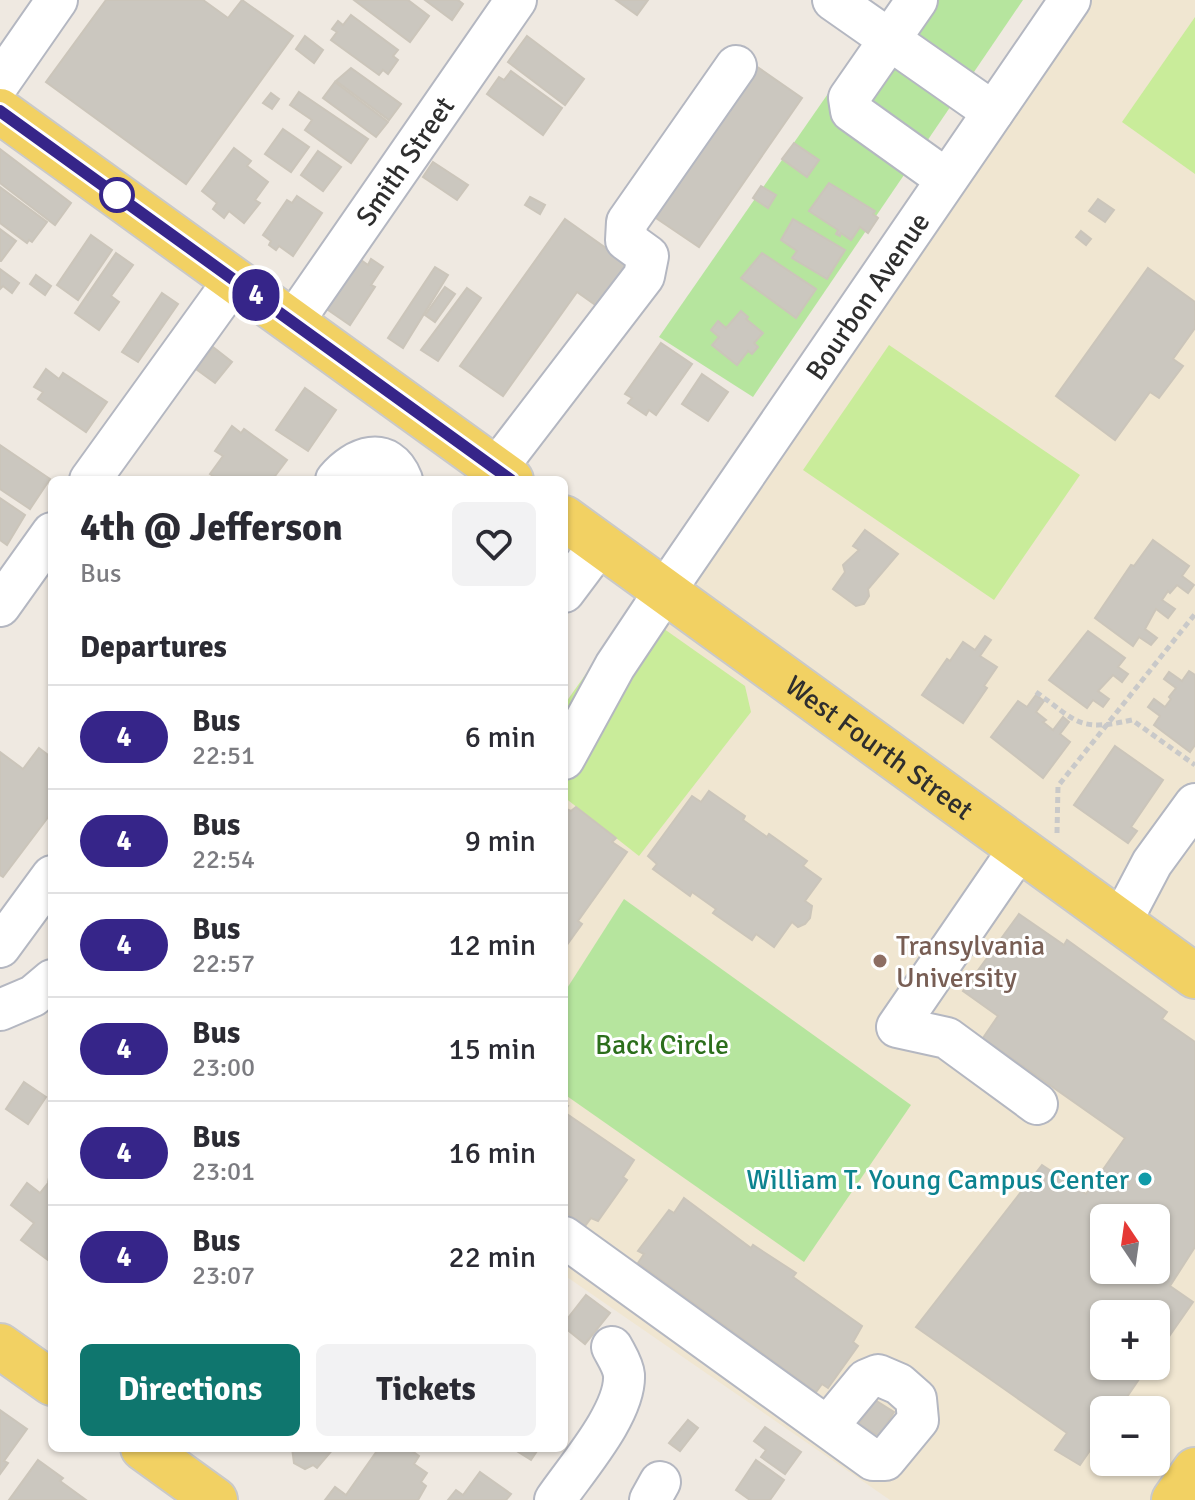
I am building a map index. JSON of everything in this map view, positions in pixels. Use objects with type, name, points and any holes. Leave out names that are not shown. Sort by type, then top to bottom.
[{"type":"main road","points":[[0,111],[504,475]]},
{"type":"main road","name":"West Fourth Street","points":[[568,521],[665,591],[1039,844],[1121,922],[1195,976]]},
{"type":"main road","points":[[0,1346],[48,1380]]},
{"type":"main road","points":[[149,1452],[215,1500]]},
{"type":"main road","points":[[1174,1500],[1195,1470]]},
{"type":"street","points":[[0,82],[57,0]]},
{"type":"street","name":"Smith Street","points":[[293,322],[516,0]]},
{"type":"street","points":[[833,0],[993,112]]},
{"type":"street","points":[[917,0],[849,98],[851,111],[946,179]]},
{"type":"street","name":"Bourbon Avenue","points":[[568,752],[615,666],[665,591],[1070,0]]},
{"type":"street","points":[[504,475],[644,276],[648,256],[626,240],[627,222],[736,66]]},
{"type":"street","points":[[93,476],[235,279]]},
{"type":"street","points":[[339,476],[345,468],[366,458],[377,458],[398,470],[400,476]]},
{"type":"street","points":[[0,606],[48,539]]},
{"type":"street","points":[[568,587],[600,544]]},
{"type":"street","points":[[1121,922],[1152,863],[1195,804]]},
{"type":"street","points":[[1037,1104],[947,1038],[897,1027],[1006,868],[1039,844]]},
{"type":"street","points":[[0,947],[48,881]]},
{"type":"street","points":[[0,1010],[33,996],[48,983]]},
{"type":"street","points":[[568,1240],[828,1426]]},
{"type":"street","points":[[555,1500],[611,1418],[624,1389],[624,1371],[612,1347]]},
{"type":"path","points":[[1039,844],[1058,786],[1195,614]]},
{"type":"path","points":[[1036,692],[1083,726],[1106,726],[1132,720],[1195,765]]},
{"type":"shaded area","name":"Transylvania University","points":[[1067,0],[1195,0],[1195,1500],[890,1500],[568,1278],[568,699]]},
{"type":"green space","points":[[893,0],[1023,0],[753,397],[659,337]]},
{"type":"green space","points":[[1195,17],[1195,174],[1122,122]]},
{"type":"green space","points":[[889,345],[1080,475],[994,600],[803,470]]},
{"type":"green space","points":[[633,607],[745,686],[751,712],[639,856],[568,800],[568,699]]},
{"type":"green space","name":"Back Circle","points":[[624,899],[911,1105],[804,1262],[568,1097],[568,987]]},
{"type":"building","points":[[106,0],[203,0],[228,18],[242,0],[293,36],[186,184],[46,82]]},
{"type":"building","points":[[354,0],[408,0],[429,16],[410,42]]},
{"type":"building","points":[[425,0],[458,0],[463,4],[452,20]]},
{"type":"building","points":[[616,0],[648,0],[637,15]]},
{"type":"building","points":[[351,15],[398,50],[393,56],[398,60],[388,74],[383,70],[379,75],[331,40],[337,32],[332,29],[338,21],[343,25]]},
{"type":"building","points":[[305,36],[323,50],[314,63],[296,49]]},
{"type":"building","points":[[527,36],[584,79],[565,105],[508,62]]},
{"type":"building","points":[[756,66],[802,98],[699,247],[653,216]]},
{"type":"building","points":[[351,68],[401,104],[389,120],[336,81]]},
{"type":"building","points":[[511,71],[562,108],[543,135],[487,94],[499,77],[504,80]]},
{"type":"building","points":[[335,82],[388,122],[376,137],[323,98]]},
{"type":"building","points":[[299,92],[368,139],[351,163],[305,130],[312,120],[290,105]]},
{"type":"building","points":[[271,93],[279,99],[272,109],[263,103]]},
{"type":"building","points":[[283,129],[309,147],[291,172],[265,154]]},
{"type":"building","points":[[794,143],[819,160],[807,177],[782,159]]},
{"type":"building","points":[[234,148],[251,161],[247,166],[268,182],[255,200],[260,203],[244,223],[229,211],[224,218],[213,209],[217,203],[202,191]]},
{"type":"building","points":[[0,149],[71,203],[55,225],[0,183]]},
{"type":"building","points":[[318,151],[341,167],[323,191],[301,175]]},
{"type":"building","points":[[433,162],[468,185],[457,200],[423,177]]},
{"type":"building","points":[[829,183],[875,211],[873,214],[878,218],[868,233],[860,227],[851,240],[841,233],[840,236],[836,234],[838,230],[809,211]]},
{"type":"building","points":[[761,186],[776,195],[768,208],[753,198]]},
{"type":"building","points":[[0,187],[47,222],[32,242],[29,240],[27,243],[0,223]]},
{"type":"building","points":[[297,196],[322,213],[293,256],[279,246],[276,250],[263,235],[287,200],[292,203]]},
{"type":"building","points":[[530,197],[545,205],[540,214],[525,205]]},
{"type":"building","points":[[1098,199],[1114,210],[1105,222],[1089,211]]},
{"type":"building","points":[[565,219],[634,268],[604,311],[577,292],[503,396],[460,366]]},
{"type":"building","points":[[793,219],[845,250],[827,279],[792,258],[797,251],[781,240]]},
{"type":"building","points":[[0,229],[16,241],[1,261],[0,261]]},
{"type":"building","points":[[1081,231],[1091,239],[1086,245],[1076,237]]},
{"type":"building","points":[[91,235],[112,250],[78,300],[57,285]]},
{"type":"building","points":[[116,253],[133,265],[111,296],[119,302],[99,330],[75,313]]},
{"type":"building","points":[[351,253],[368,265],[371,259],[383,267],[371,285],[375,287],[350,325],[318,303]]},
{"type":"building","points":[[762,253],[816,289],[796,318],[741,278]]},
{"type":"building","points":[[435,267],[448,275],[403,348],[388,338]]},
{"type":"building","points":[[1148,268],[1195,302],[1195,328],[1173,359],[1183,366],[1159,398],[1150,392],[1115,440],[1056,396]]},
{"type":"building","points":[[0,269],[19,283],[12,293],[3,286],[0,289]]},
{"type":"building","points":[[36,275],[51,286],[45,295],[30,284]]},
{"type":"building","points":[[445,287],[455,294],[435,322],[425,315]]},
{"type":"building","points":[[467,288],[481,298],[438,361],[421,350]]},
{"type":"building","points":[[162,293],[178,304],[138,362],[122,352]]},
{"type":"building","points":[[741,311],[763,333],[754,343],[758,347],[752,354],[748,351],[737,365],[712,345],[719,337],[711,330],[718,321],[726,328]]},
{"type":"building","points":[[661,343],[692,364],[656,415],[649,410],[646,415],[628,403],[632,398],[625,394]]},
{"type":"building","points":[[213,347],[232,362],[215,383],[196,369]]},
{"type":"building","points":[[46,369],[59,379],[63,373],[107,402],[86,432],[38,399],[43,392],[34,387]]},
{"type":"building","points":[[702,374],[728,392],[708,421],[682,404]]},
{"type":"building","points":[[305,388],[336,410],[308,451],[276,430]]},
{"type":"building","points":[[232,426],[241,433],[244,429],[287,460],[275,476],[213,476],[210,474],[223,456],[215,451]]},
{"type":"building","points":[[0,445],[48,478],[30,509],[0,489]]},
{"type":"building","points":[[0,498],[25,515],[7,545],[0,540]]},
{"type":"building","points":[[865,530],[898,554],[868,589],[869,596],[864,604],[856,606],[833,589],[845,572],[843,565],[859,550],[853,546]]},
{"type":"building","points":[[1153,540],[1189,566],[1182,576],[1194,585],[1188,593],[1177,585],[1170,593],[1168,591],[1162,600],[1175,609],[1168,618],[1156,609],[1145,629],[1157,638],[1151,645],[1139,637],[1133,646],[1095,618],[1131,565],[1134,566]]},
{"type":"building","points":[[1088,631],[1125,658],[1118,667],[1128,674],[1122,682],[1113,675],[1098,691],[1109,699],[1103,707],[1093,700],[1087,708],[1049,680]]},
{"type":"building","points":[[985,636],[991,640],[980,656],[997,667],[963,723],[922,695],[963,642],[975,650]]},
{"type":"building","points":[[1189,671],[1195,675],[1195,745],[1190,752],[1154,725],[1160,716],[1148,707],[1154,699],[1165,707],[1171,699],[1169,697],[1176,688],[1164,679],[1169,672],[1182,681]]},
{"type":"building","points":[[1036,695],[1044,701],[1036,712],[1046,720],[1043,722],[1053,730],[1063,717],[1069,722],[1060,734],[1070,742],[1043,778],[991,737],[1018,701],[1027,707]]},
{"type":"building","points":[[1115,746],[1163,780],[1131,827],[1137,831],[1128,843],[1074,805]]},
{"type":"building","points":[[39,748],[48,755],[48,817],[3,877],[0,875],[0,752],[23,769]]},
{"type":"building","points":[[709,791],[745,816],[743,820],[807,861],[803,866],[821,879],[805,901],[812,906],[810,918],[798,927],[792,922],[774,947],[756,934],[752,940],[713,913],[716,909],[692,892],[690,896],[653,869],[657,864],[648,856],[692,796],[701,802]]},
{"type":"building","points":[[576,807],[616,838],[612,842],[627,852],[578,921],[582,924],[568,943],[568,810]]},
{"type":"building","name":"William T. Young Campus Center","points":[[1019,914],[1064,945],[1067,940],[1167,1012],[1162,1019],[1195,1042],[1195,1247],[1170,1286],[1193,1302],[1170,1335],[1170,1300],[1090,1300],[1090,1380],[1138,1380],[1128,1396],[1090,1396],[1090,1450],[1080,1465],[1055,1450],[1067,1433],[916,1327],[1042,1165],[1086,1194],[1125,1138],[983,1038],[998,1016],[963,991]]},
{"type":"building","points":[[24,1082],[46,1097],[28,1124],[6,1109]]},
{"type":"building","points":[[568,1115],[634,1160],[623,1177],[627,1180],[598,1221],[591,1218],[585,1226],[568,1214]]},
{"type":"building","points":[[27,1183],[40,1193],[48,1183],[48,1260],[21,1240],[34,1223],[11,1205]]},
{"type":"building","points":[[684,1198],[751,1248],[753,1245],[796,1273],[793,1277],[862,1326],[853,1342],[858,1346],[828,1388],[822,1384],[816,1392],[638,1263],[644,1254],[638,1251],[669,1210],[674,1213]]},
{"type":"building","points":[[586,1295],[610,1313],[585,1344],[568,1330],[568,1318]]},
{"type":"building","points":[[875,1400],[894,1412],[879,1436],[859,1424]]},
{"type":"building","points":[[0,1410],[27,1429],[4,1461],[8,1463],[0,1474]]},
{"type":"building","points":[[688,1420],[698,1428],[680,1451],[669,1443]]},
{"type":"building","points":[[765,1427],[801,1452],[785,1474],[761,1457],[766,1450],[754,1441]]},
{"type":"building","points":[[293,1452],[331,1452],[317,1468],[313,1465],[305,1469],[294,1463]]},
{"type":"building","points":[[376,1452],[414,1452],[419,1456],[414,1464],[427,1473],[421,1482],[426,1486],[418,1500],[325,1500],[335,1487],[346,1495]]},
{"type":"building","points":[[518,1452],[536,1452],[531,1460]]},
{"type":"building","points":[[38,1460],[63,1478],[60,1481],[86,1500],[9,1500]]},
{"type":"building","points":[[756,1460],[784,1480],[770,1500],[750,1500],[736,1490]]},
{"type":"building","points":[[480,1472],[511,1494],[506,1500],[448,1500],[456,1490],[463,1495]]},
{"type":"bus line","name":"4","points":[[0,111],[505,476]]},
{"type":"place","name":"Transylvania University","points":[[880,961]]},
{"type":"place","name":"William T. Young Campus Center","points":[[1145,1179]]}]
